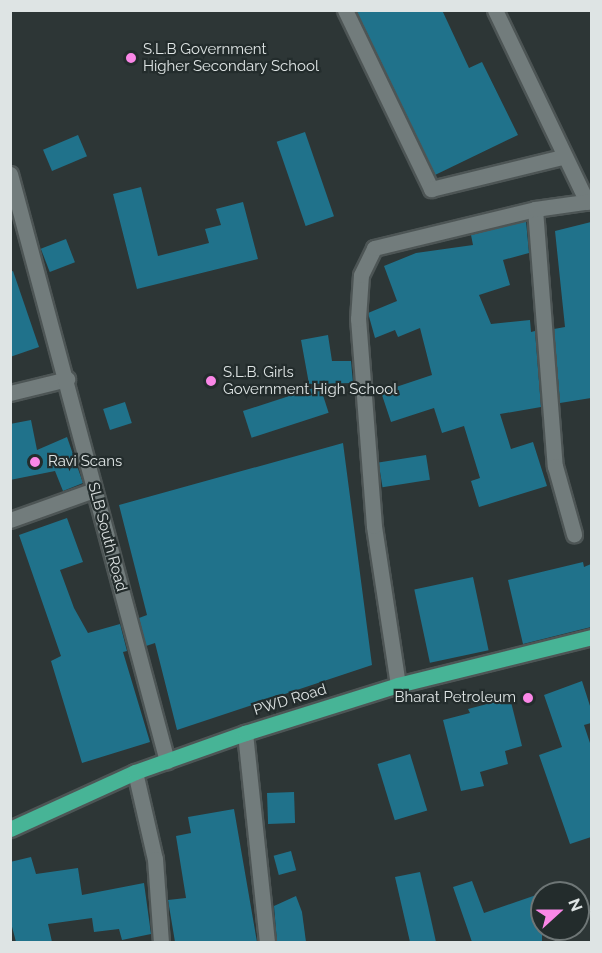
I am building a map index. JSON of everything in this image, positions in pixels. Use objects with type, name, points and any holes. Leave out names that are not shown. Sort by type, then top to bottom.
[{"type":"main road","name":"PWD Road","points":[[10,830],[135,772],[245,733],[398,685],[591,639]]},
{"type":"street","points":[[345,10],[431,189],[562,157]]},
{"type":"street","points":[[398,685],[374,526],[358,319],[362,275],[374,248],[535,209],[589,202],[562,157],[495,10]]},
{"type":"street","name":"SLB South Road","points":[[10,174],[67,379],[94,490],[167,761]]},
{"type":"street","points":[[535,209],[555,466],[574,534]]},
{"type":"street","points":[[10,393],[67,379]]},
{"type":"street","points":[[10,519],[94,490]]},
{"type":"street","points":[[245,733],[267,942]]},
{"type":"street","points":[[135,772],[154,859],[161,942]]},
{"type":"building","points":[[356,10],[442,10],[469,68],[482,62],[518,135],[435,175]]},
{"type":"building","points":[[305,132],[334,216],[306,226],[277,142]]},
{"type":"building","points":[[78,135],[87,156],[52,171],[43,150]]},
{"type":"building","points":[[141,187],[158,256],[209,243],[205,229],[221,225],[216,209],[243,202],[258,259],[137,289],[113,194]]},
{"type":"building","points":[[526,221],[529,253],[503,260],[510,285],[479,295],[491,324],[530,320],[531,332],[535,331],[541,407],[500,414],[511,449],[533,442],[547,486],[479,507],[471,481],[480,478],[464,426],[442,433],[434,408],[391,422],[381,392],[432,375],[420,328],[398,337],[395,330],[375,338],[368,313],[397,301],[384,266],[416,253],[473,245],[471,235]]},
{"type":"building","points":[[591,222],[591,398],[560,403],[554,329],[565,327],[555,231]]},
{"type":"building","points":[[66,239],[75,262],[50,272],[41,249]]},
{"type":"building","points":[[13,271],[39,347],[10,357],[10,272]]},
{"type":"building","points":[[328,335],[332,361],[351,361],[353,383],[309,384],[301,340]]},
{"type":"building","points":[[320,386],[329,413],[252,438],[243,411]]},
{"type":"building","points":[[125,402],[132,423],[110,430],[103,409]]},
{"type":"building","points":[[31,420],[37,450],[67,437],[83,483],[63,491],[55,471],[10,480],[10,424]]},
{"type":"building","points":[[343,443],[372,665],[177,730],[155,643],[146,646],[139,618],[147,615],[119,505]]},
{"type":"building","points":[[426,455],[430,480],[383,487],[379,463]]},
{"type":"building","points":[[67,518],[83,562],[60,570],[74,608],[88,633],[120,624],[127,651],[123,652],[150,742],[82,763],[51,661],[61,656],[19,535]]},
{"type":"building","points":[[583,562],[584,567],[591,564],[591,627],[523,644],[508,580]]},
{"type":"building","points":[[473,577],[489,650],[430,663],[414,589]]},
{"type":"building","points":[[582,681],[591,709],[591,723],[584,725],[591,746],[591,837],[570,844],[539,755],[562,747],[544,695]]},
{"type":"building","points":[[510,698],[522,746],[505,751],[508,764],[480,772],[484,786],[461,791],[443,720],[470,713],[468,709]]},
{"type":"building","points":[[410,754],[427,810],[395,820],[377,764]]},
{"type":"building","points":[[294,792],[295,823],[268,824],[267,793]]},
{"type":"building","points":[[234,809],[257,942],[175,942],[168,900],[186,898],[176,836],[191,833],[188,817]]},
{"type":"building","points":[[291,851],[296,870],[279,875],[274,856]]},
{"type":"building","points":[[31,857],[36,874],[78,868],[82,895],[144,883],[151,934],[122,940],[119,929],[94,932],[92,918],[48,924],[52,942],[16,942],[10,919],[10,862]]},
{"type":"building","points":[[420,872],[436,942],[410,942],[395,877]]},
{"type":"building","points":[[472,881],[484,913],[530,897],[530,941],[542,942],[472,942],[453,887]]},
{"type":"building","points":[[296,896],[302,912],[306,942],[277,942],[274,906]]},
{"type":"place","name":"S.L.B Government Higher Secondary School","points":[[131,58]]},
{"type":"place","name":"S.L.B. Girls Government High School","points":[[211,381]]},
{"type":"place","name":"Ravi Scans","points":[[35,462]]},
{"type":"place","name":"Bharat Petroleum","points":[[528,698]]}]
